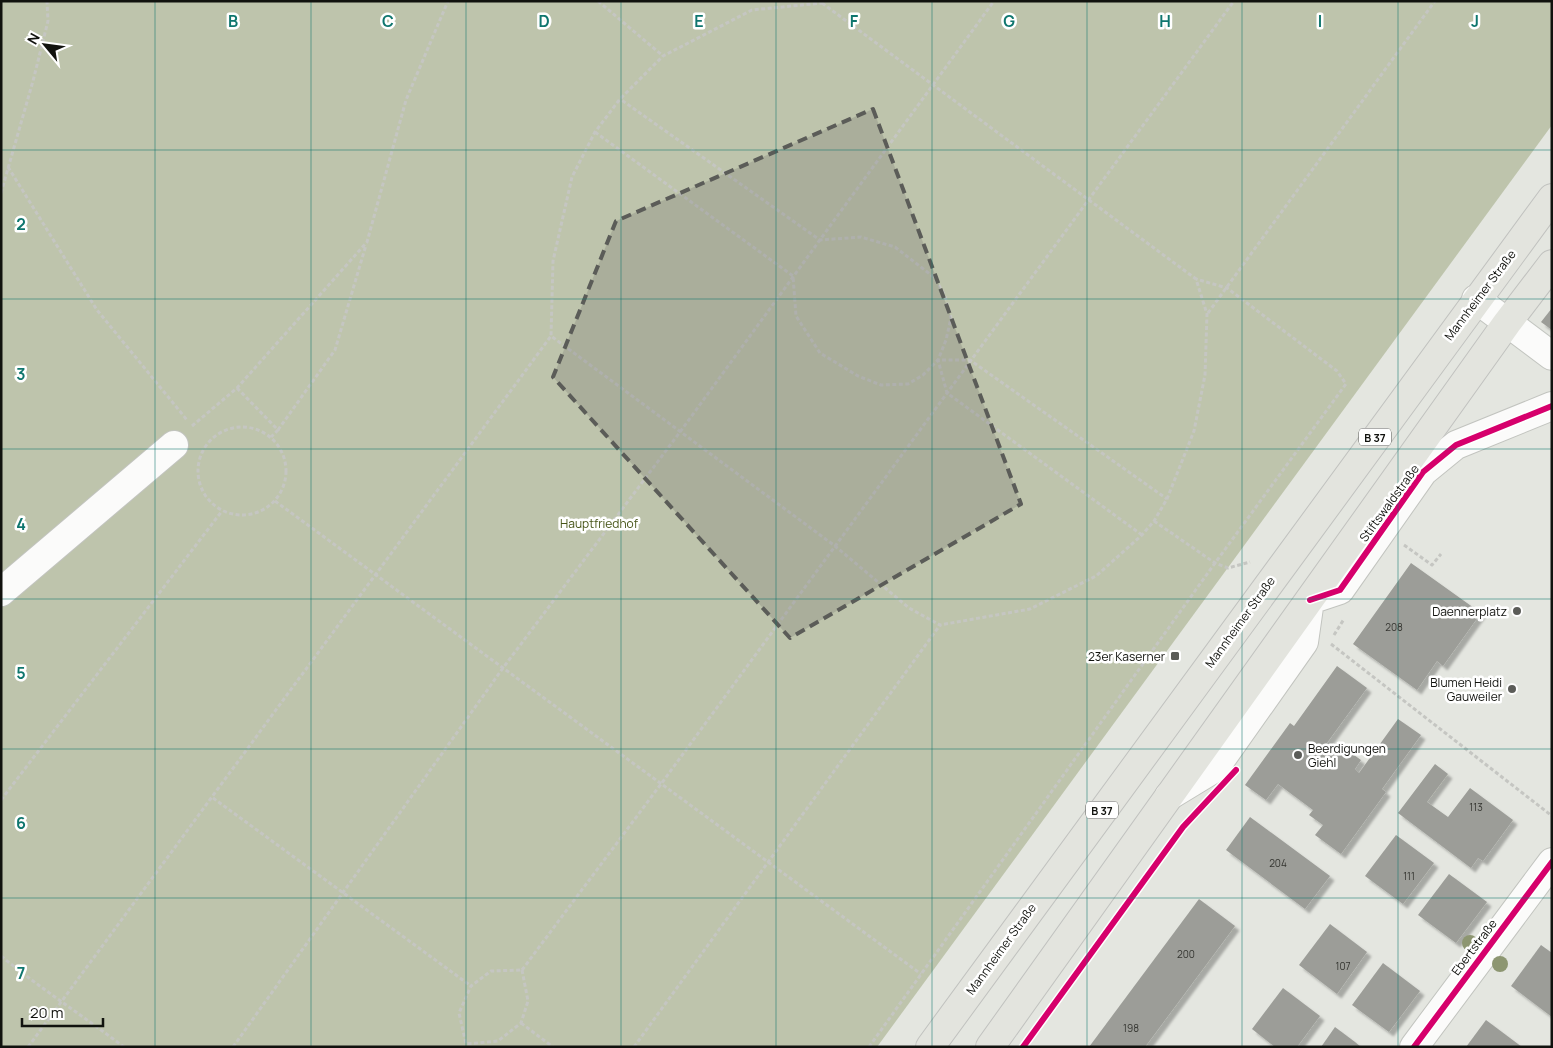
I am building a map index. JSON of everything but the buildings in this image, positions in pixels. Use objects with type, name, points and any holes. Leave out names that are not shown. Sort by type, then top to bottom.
[{"type":"main road","name":"Mannheimer Straße","points":[[930,1047],[1552,198]]},
{"type":"main road","points":[[990,1047],[1507,323],[1552,264]]},
{"type":"street","points":[[1476,300],[1552,356]]},
{"type":"street","name":"Stiftswaldstraße","points":[[1310,600],[1340,590],[1423,472],[1456,445],[1552,406]]},
{"type":"street","points":[[1,592],[183,436]]},
{"type":"street","name":"Ebertstraße","points":[[1414,1047],[1552,862]]},
{"type":"path","points":[[1,193],[48,21],[47,1]]},
{"type":"path","points":[[271,438],[335,350],[406,100],[448,1]]},
{"type":"path","points":[[598,1],[663,56]]},
{"type":"path","points":[[233,1047],[503,668],[680,432],[994,1]]},
{"type":"path","points":[[522,970],[491,970],[471,986],[459,1013],[465,1045],[498,1041],[521,1023],[528,1001],[522,970],[661,784],[1234,1]]},
{"type":"path","points":[[1207,314],[1435,1]]},
{"type":"path","points":[[28,1047],[551,336],[553,261],[572,177],[595,132],[620,99],[663,56],[752,10],[822,3],[1196,279],[1227,288],[1337,371],[1346,384],[1215,563],[869,1047]]},
{"type":"path","points":[[595,132],[792,276],[796,316],[820,353],[858,376],[881,385],[908,384],[923,375],[938,360],[946,340],[951,318],[946,296],[935,278],[895,247],[861,237],[820,240],[620,99]]},
{"type":"path","points":[[8,167],[96,310],[183,436],[237,388],[367,242]]},
{"type":"path","points":[[551,336],[835,546],[909,608],[940,625],[1030,609],[1096,576],[1142,535],[1154,521],[1166,498],[1194,431],[1205,375],[1207,314],[1196,279]]},
{"type":"path","points":[[938,360],[970,360],[1166,498]]},
{"type":"path","points":[[938,360],[947,393],[1142,535]]},
{"type":"path","points":[[237,388],[278,430]]},
{"type":"path","points":[[245,427],[258,429],[271,438],[282,451],[286,466],[284,488],[275,501],[258,513],[243,516],[222,511],[210,501],[200,483],[198,468],[201,456],[209,443],[216,436],[230,429],[245,427]]},
{"type":"path","points":[[275,501],[922,974]]},
{"type":"path","points":[[1,800],[222,511]]},
{"type":"path","points":[[1154,521],[1215,563],[1228,568],[1250,562]]},
{"type":"path","points":[[1398,541],[1432,565],[1441,554]]},
{"type":"path","points":[[634,1047],[940,625]]},
{"type":"path","points":[[1329,643],[1552,816]]},
{"type":"path","points":[[1175,656],[1180,659]]},
{"type":"path","points":[[213,798],[471,986]]},
{"type":"path","points":[[1,956],[32,982],[62,1000],[124,1047]]},
{"type":"path","points":[[521,1023],[553,1047]]},
{"type":"highlighted area","points":[[873,109],[1021,504],[790,638],[553,377],[616,221]]},
{"type":"green space","name":"Hauptfriedhof","points":[[1,1],[1552,1],[1552,125],[877,1047],[1,1047]]},
{"type":"cycle path","points":[[1310,600],[1340,590],[1423,472],[1456,445],[1552,406]]},
{"type":"cycle path","points":[[1023,1047],[1183,827],[1236,770]]},
{"type":"cycle path","points":[[1414,1047],[1552,862]]},
{"type":"place","name":"Daennerplatz","points":[[1517,611]]},
{"type":"place","name":"23er Kaserner","points":[[1175,656]]},
{"type":"place","name":"Blumen Heidi Gauweiler","points":[[1512,689]]},
{"type":"place","name":"Beerdigungen Giehl","points":[[1298,755]]}]
